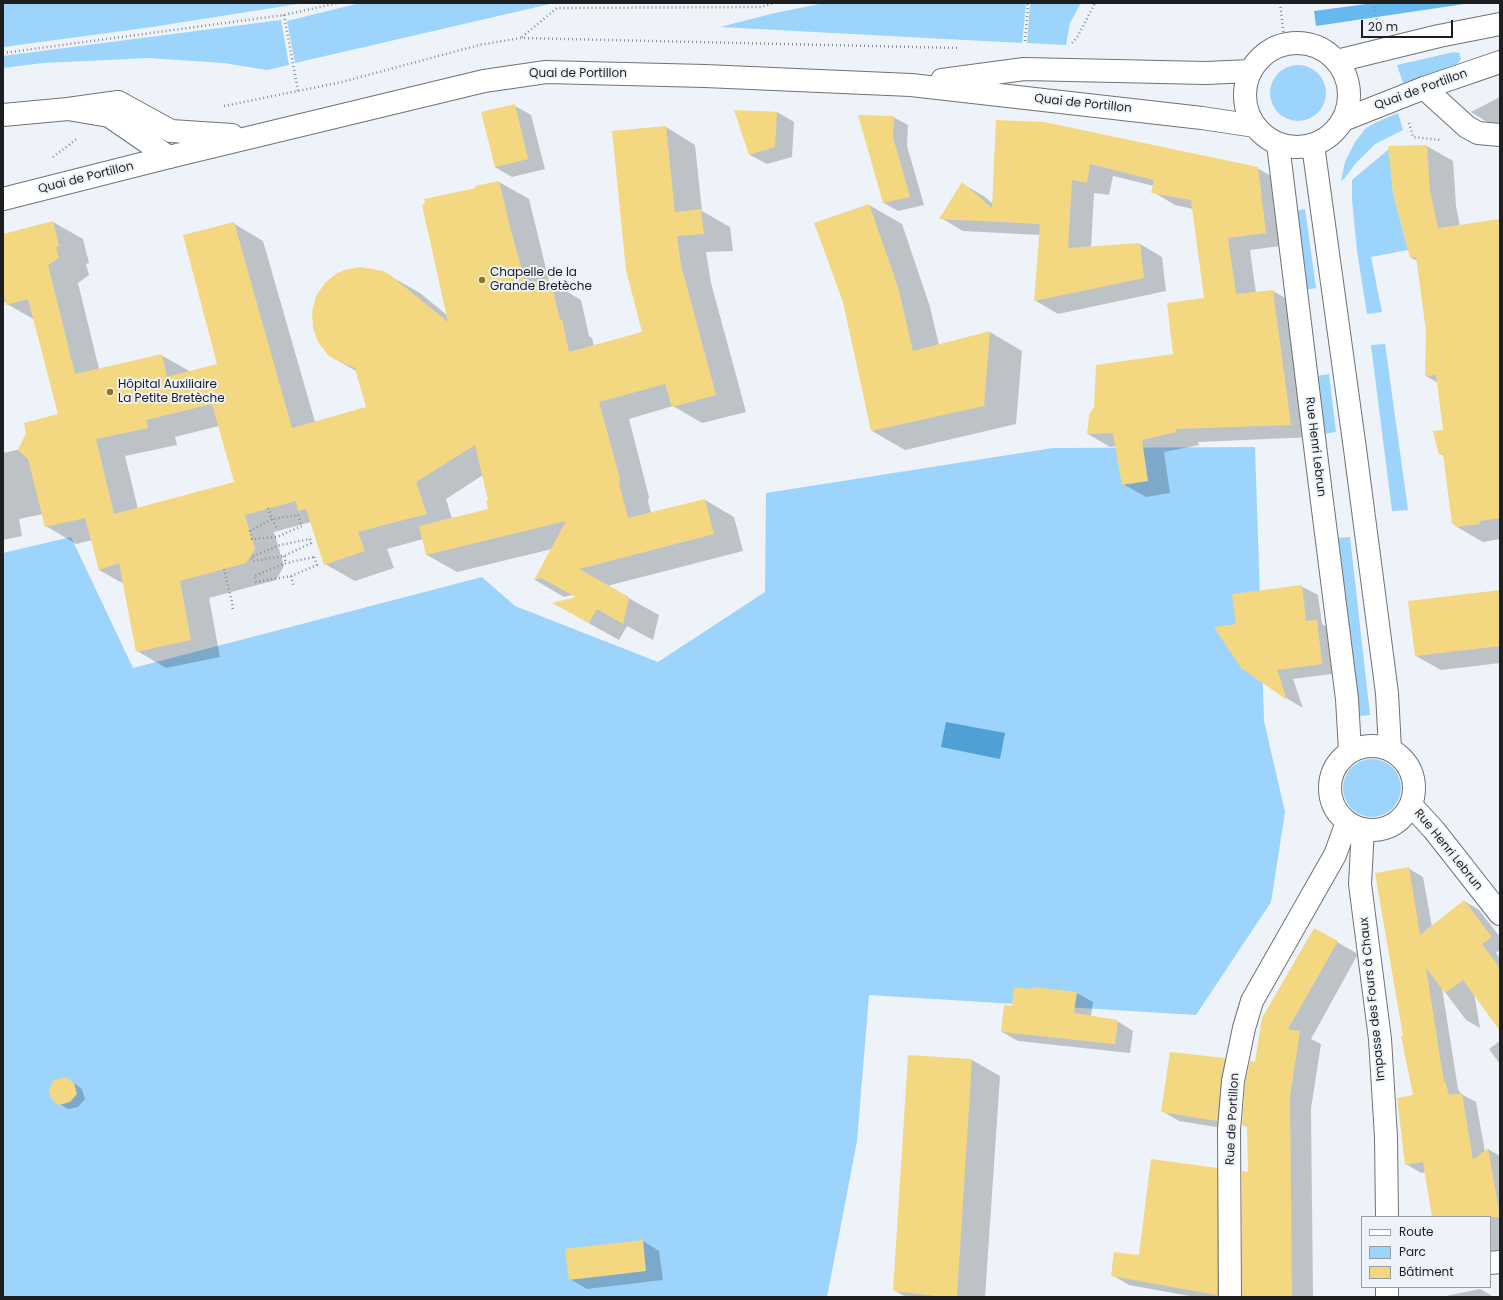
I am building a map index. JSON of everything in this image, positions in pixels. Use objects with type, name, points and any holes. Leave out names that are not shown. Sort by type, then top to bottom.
[{"type":"main road","points":[[1337,61],[1439,36],[1500,24]]},
{"type":"main road","points":[[1290,43],[1308,44],[1324,50],[1337,61],[1346,74],[1350,89],[1349,105],[1343,120],[1336,131],[1325,140],[1313,145],[1295,148],[1278,144],[1265,137],[1247,114],[1245,99],[1245,85],[1250,72],[1260,58],[1274,48],[1290,43]]},
{"type":"main road","name":"Quai de Portillon","points":[[1343,120],[1424,88],[1500,62]]},
{"type":"main road","name":"Quai de Portillon","points":[[911,85],[1024,69],[1206,73],[1250,72]]},
{"type":"main road","name":"Quai de Portillon","points":[[3,199],[251,136],[484,81],[546,72],[705,76],[911,85],[1202,118],[1255,126]]},
{"type":"main road","points":[[1424,88],[1467,127],[1478,133],[1500,135]]},
{"type":"main road","name":"Quai de Portillon","points":[[3,115],[68,109],[118,102],[171,131],[251,136]]},
{"type":"main road","name":"Quai de Portillon","points":[[68,109],[109,116],[169,157]]},
{"type":"main road","name":"Rue Henri Lebrun","points":[[1278,144],[1314,446],[1347,699],[1350,751]]},
{"type":"main road","points":[[1313,145],[1355,449],[1386,693],[1390,749]]},
{"type":"main road","points":[[1377,745],[1390,749],[1401,756],[1409,766],[1414,779],[1414,792],[1411,805],[1405,815],[1397,823],[1386,828],[1375,830],[1355,826],[1337,812],[1331,800],[1329,786],[1332,772],[1339,760],[1350,751],[1363,746],[1377,745]]},
{"type":"main road","name":"Rue Henri Lebrun","points":[[1411,805],[1434,830],[1500,914]]},
{"type":"main road","name":"Impasse des Fours à Chaux","points":[[1355,826],[1360,884],[1380,1039],[1386,1138],[1386,1216]]},
{"type":"main road","name":"Rue de Portillon","points":[[1230,1297],[1230,1130],[1232,1082],[1244,1028],[1252,1001],[1335,855],[1355,826]]},
{"type":"path","points":[[3,53],[284,15],[338,3]]},
{"type":"path","points":[[521,38],[557,8],[761,7],[775,3]]},
{"type":"path","points":[[1025,42],[1027,3]]},
{"type":"path","points":[[1068,47],[1078,36],[1095,3]]},
{"type":"path","points":[[1280,3],[1285,45]]},
{"type":"path","points":[[1373,3],[1380,30]]},
{"type":"path","points":[[284,15],[298,91]]},
{"type":"path","points":[[1407,117],[1414,138],[1442,140]]},
{"type":"path","points":[[268,508],[277,528]]},
{"type":"path","points":[[298,515],[302,526],[277,537],[252,539],[250,531],[272,519],[298,515]]},
{"type":"path","points":[[310,539],[311,543],[284,556],[253,561],[251,558],[280,544],[310,539]]},
{"type":"path","points":[[284,556],[286,564]]},
{"type":"path","points":[[314,557],[317,565],[291,576],[256,582],[254,576],[286,564],[314,557]]},
{"type":"path","points":[[224,569],[233,611]]},
{"type":"path","points":[[291,576],[294,587]]},
{"type":"green space","points":[[3,3],[304,3],[152,27],[3,47]]},
{"type":"green space","points":[[360,3],[621,3],[550,4],[295,63],[287,21]]},
{"type":"green space","points":[[824,3],[1024,3],[1026,5],[1022,43],[720,27],[775,13]]},
{"type":"green space","points":[[1030,3],[1081,3],[1070,23],[1066,45],[1027,43]]},
{"type":"green space","points":[[281,20],[289,65],[267,70],[224,63],[148,58],[43,63],[3,68],[3,56]]},
{"type":"green space","points":[[1454,52],[1459,53],[1461,59],[1457,64],[1403,83],[1397,65]]},
{"type":"green space","points":[[1292,65],[1304,65],[1318,73],[1326,87],[1324,104],[1318,113],[1304,121],[1292,121],[1282,116],[1275,109],[1270,99],[1270,87],[1275,77],[1282,70]]},
{"type":"green space","points":[[1398,113],[1403,130],[1375,144],[1341,181],[1345,162],[1355,142],[1366,128]]},
{"type":"green space","points":[[1389,149],[1393,192],[1408,250],[1371,257],[1382,312],[1367,314],[1357,251],[1352,199],[1352,180]]},
{"type":"green space","points":[[1305,209],[1316,288],[1303,290],[1294,211]]},
{"type":"green space","points":[[1385,344],[1408,510],[1392,511],[1371,345]]},
{"type":"green space","points":[[1329,374],[1336,432],[1323,434],[1316,376]]},
{"type":"green space","points":[[1255,447],[1264,721],[1285,812],[1271,902],[1196,1015],[869,995],[857,1141],[827,1297],[3,1297],[3,553],[71,537],[133,668],[482,577],[515,606],[658,662],[765,592],[766,493],[1053,448]]},
{"type":"green space","points":[[1350,537],[1370,715],[1360,716],[1337,538]]},
{"type":"green space","points":[[1366,759],[1378,759],[1393,767],[1401,782],[1401,794],[1393,809],[1378,817],[1366,817],[1351,809],[1343,794],[1343,782],[1351,767]]},
{"type":"shaded area","points":[[1374,3],[1471,3],[1316,26],[1314,11]]},
{"type":"shaded area","points":[[946,722],[1005,733],[1000,759],[941,747]]},
{"type":"building","points":[[515,104],[528,159],[495,167],[481,112]]},
{"type":"building","points":[[734,110],[777,112],[775,147],[749,155]]},
{"type":"building","points":[[858,115],[894,116],[893,137],[910,197],[883,203]]},
{"type":"building","points":[[996,120],[1044,122],[1258,167],[1266,233],[1228,238],[1236,294],[1273,290],[1291,425],[1176,429],[1176,432],[1142,440],[1148,481],[1122,485],[1113,433],[1087,434],[1089,415],[1094,407],[1096,365],[1173,354],[1167,303],[1204,298],[1191,200],[1151,193],[1154,180],[1090,164],[1087,183],[1072,180],[1068,248],[1140,243],[1144,278],[1034,301],[1040,224],[939,219],[962,182],[992,208]]},
{"type":"building","points":[[666,126],[675,212],[701,209],[704,234],[677,236],[681,265],[716,395],[672,407],[665,384],[599,402],[620,479],[619,483],[628,518],[705,499],[714,534],[579,569],[629,597],[623,624],[597,609],[589,623],[552,603],[576,597],[541,578],[534,580],[566,521],[426,555],[419,526],[488,509],[486,501],[488,500],[475,445],[416,482],[427,514],[358,532],[365,551],[324,565],[306,509],[298,511],[296,501],[245,515],[255,549],[246,563],[180,581],[191,640],[136,652],[119,563],[99,570],[85,518],[45,527],[28,459],[18,450],[26,433],[24,423],[58,414],[28,299],[6,305],[3,291],[3,234],[53,221],[59,246],[56,247],[59,258],[48,265],[75,374],[162,354],[167,377],[217,364],[183,235],[234,222],[292,428],[366,407],[355,368],[328,355],[318,342],[313,328],[312,312],[316,296],[325,283],[337,273],[360,267],[383,271],[448,322],[422,205],[425,204],[424,199],[476,188],[475,186],[499,181],[526,285],[547,278],[548,282],[551,282],[560,320],[562,319],[569,352],[642,332],[626,270],[612,131]],"holes":[[[212,404],[234,482],[114,514],[96,439],[148,428],[146,420]]]},
{"type":"building","points":[[1427,145],[1430,191],[1438,228],[1500,219],[1500,518],[1480,521],[1480,524],[1456,527],[1455,523],[1452,524],[1443,454],[1439,455],[1433,431],[1443,430],[1436,375],[1425,376],[1426,331],[1416,257],[1410,258],[1393,192],[1388,146]]},
{"type":"building","points":[[869,204],[898,287],[913,351],[990,331],[984,406],[871,431],[843,302],[814,223]]},
{"type":"building","points":[[1302,585],[1306,621],[1317,620],[1322,664],[1277,670],[1287,700],[1241,668],[1214,627],[1236,624],[1232,594]]},
{"type":"building","points":[[1500,590],[1500,646],[1415,656],[1408,601]]},
{"type":"building","points":[[1409,867],[1420,935],[1464,900],[1492,937],[1482,944],[1500,968],[1500,1031],[1463,980],[1445,993],[1426,968],[1444,1082],[1445,1081],[1449,1095],[1462,1093],[1473,1160],[1488,1148],[1500,1217],[1432,1216],[1423,1162],[1405,1165],[1397,1098],[1413,1095],[1401,1036],[1403,1036],[1375,873]]},
{"type":"building","points":[[1314,928],[1338,941],[1288,1029],[1300,1031],[1290,1096],[1292,1297],[1242,1297],[1242,1171],[1248,1172],[1247,1126],[1242,1125],[1245,1083],[1250,1061],[1255,1062],[1262,1018]]},
{"type":"building","points":[[1014,987],[1031,989],[1032,987],[1077,992],[1074,1013],[1118,1020],[1115,1044],[1001,1032],[1004,1005],[1012,1006]]},
{"type":"building","points":[[1170,1052],[1225,1058],[1217,1121],[1161,1112]]},
{"type":"building","points":[[908,1055],[972,1059],[957,1297],[893,1291]]},
{"type":"building","points":[[65,1077],[74,1083],[77,1094],[70,1102],[59,1105],[51,1099],[49,1089],[54,1080]]},
{"type":"building","points":[[1151,1159],[1217,1168],[1217,1295],[1111,1276],[1114,1252],[1139,1255]]},
{"type":"building","points":[[643,1240],[646,1271],[569,1280],[565,1249]]},
{"type":"place","name":"Chapelle de la Grande Bretèche","points":[[482,280]]},
{"type":"place","name":"Hôpital Auxiliaire La Petite Bretèche","points":[[110,392]]}]
